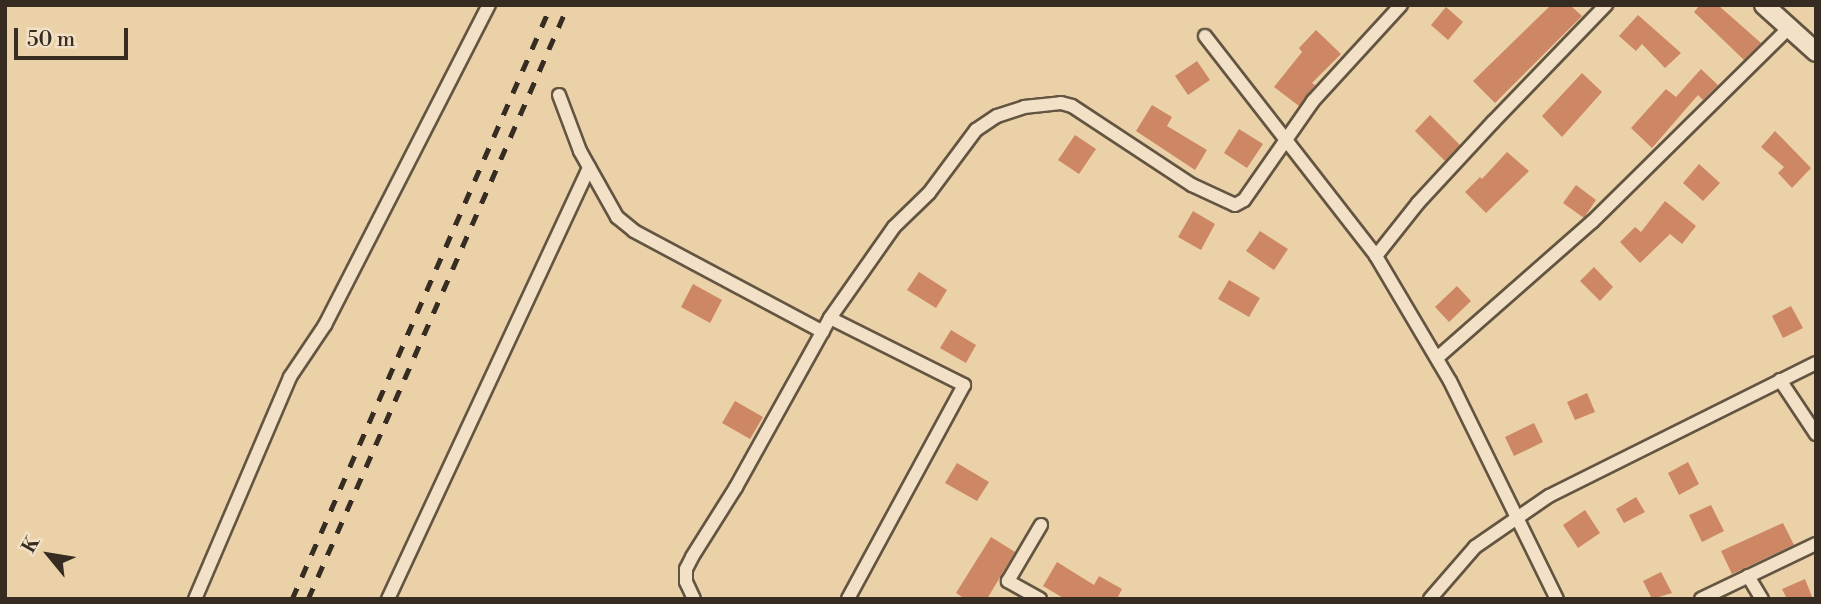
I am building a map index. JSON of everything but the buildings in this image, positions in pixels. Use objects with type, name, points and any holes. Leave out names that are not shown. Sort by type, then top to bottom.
[{"type":"main road","points":[[1765,5],[1816,52]]},
{"type":"street","points":[[195,599],[290,377],[325,325],[489,5]]},
{"type":"street","points":[[694,599],[686,582],[686,569],[830,318],[894,227],[929,193],[976,130],[997,116],[1047,102],[1072,106],[1192,185],[1235,205],[1244,200],[1322,91],[1401,5]]},
{"type":"street","points":[[1376,256],[1418,203],[1606,5]]},
{"type":"street","points":[[1437,358],[1592,222],[1789,28]]},
{"type":"street","points":[[1205,36],[1241,86],[1287,139],[1376,256],[1437,358],[1557,599]]},
{"type":"street","points":[[559,95],[589,167],[617,217],[634,231],[823,332]]},
{"type":"street","points":[[388,599],[589,167]]},
{"type":"street","points":[[830,318],[964,385],[848,599]]},
{"type":"street","points":[[1430,599],[1475,547],[1549,496],[1816,363]]},
{"type":"street","points":[[1780,380],[1816,434]]},
{"type":"street","points":[[1040,599],[1008,582],[1041,525]]},
{"type":"street","points":[[1701,599],[1816,544]]},
{"type":"street","points":[[1748,576],[1762,599]]},
{"type":"railway","points":[[292,599],[551,5]]},
{"type":"railway","points":[[308,599],[568,5]]}]
